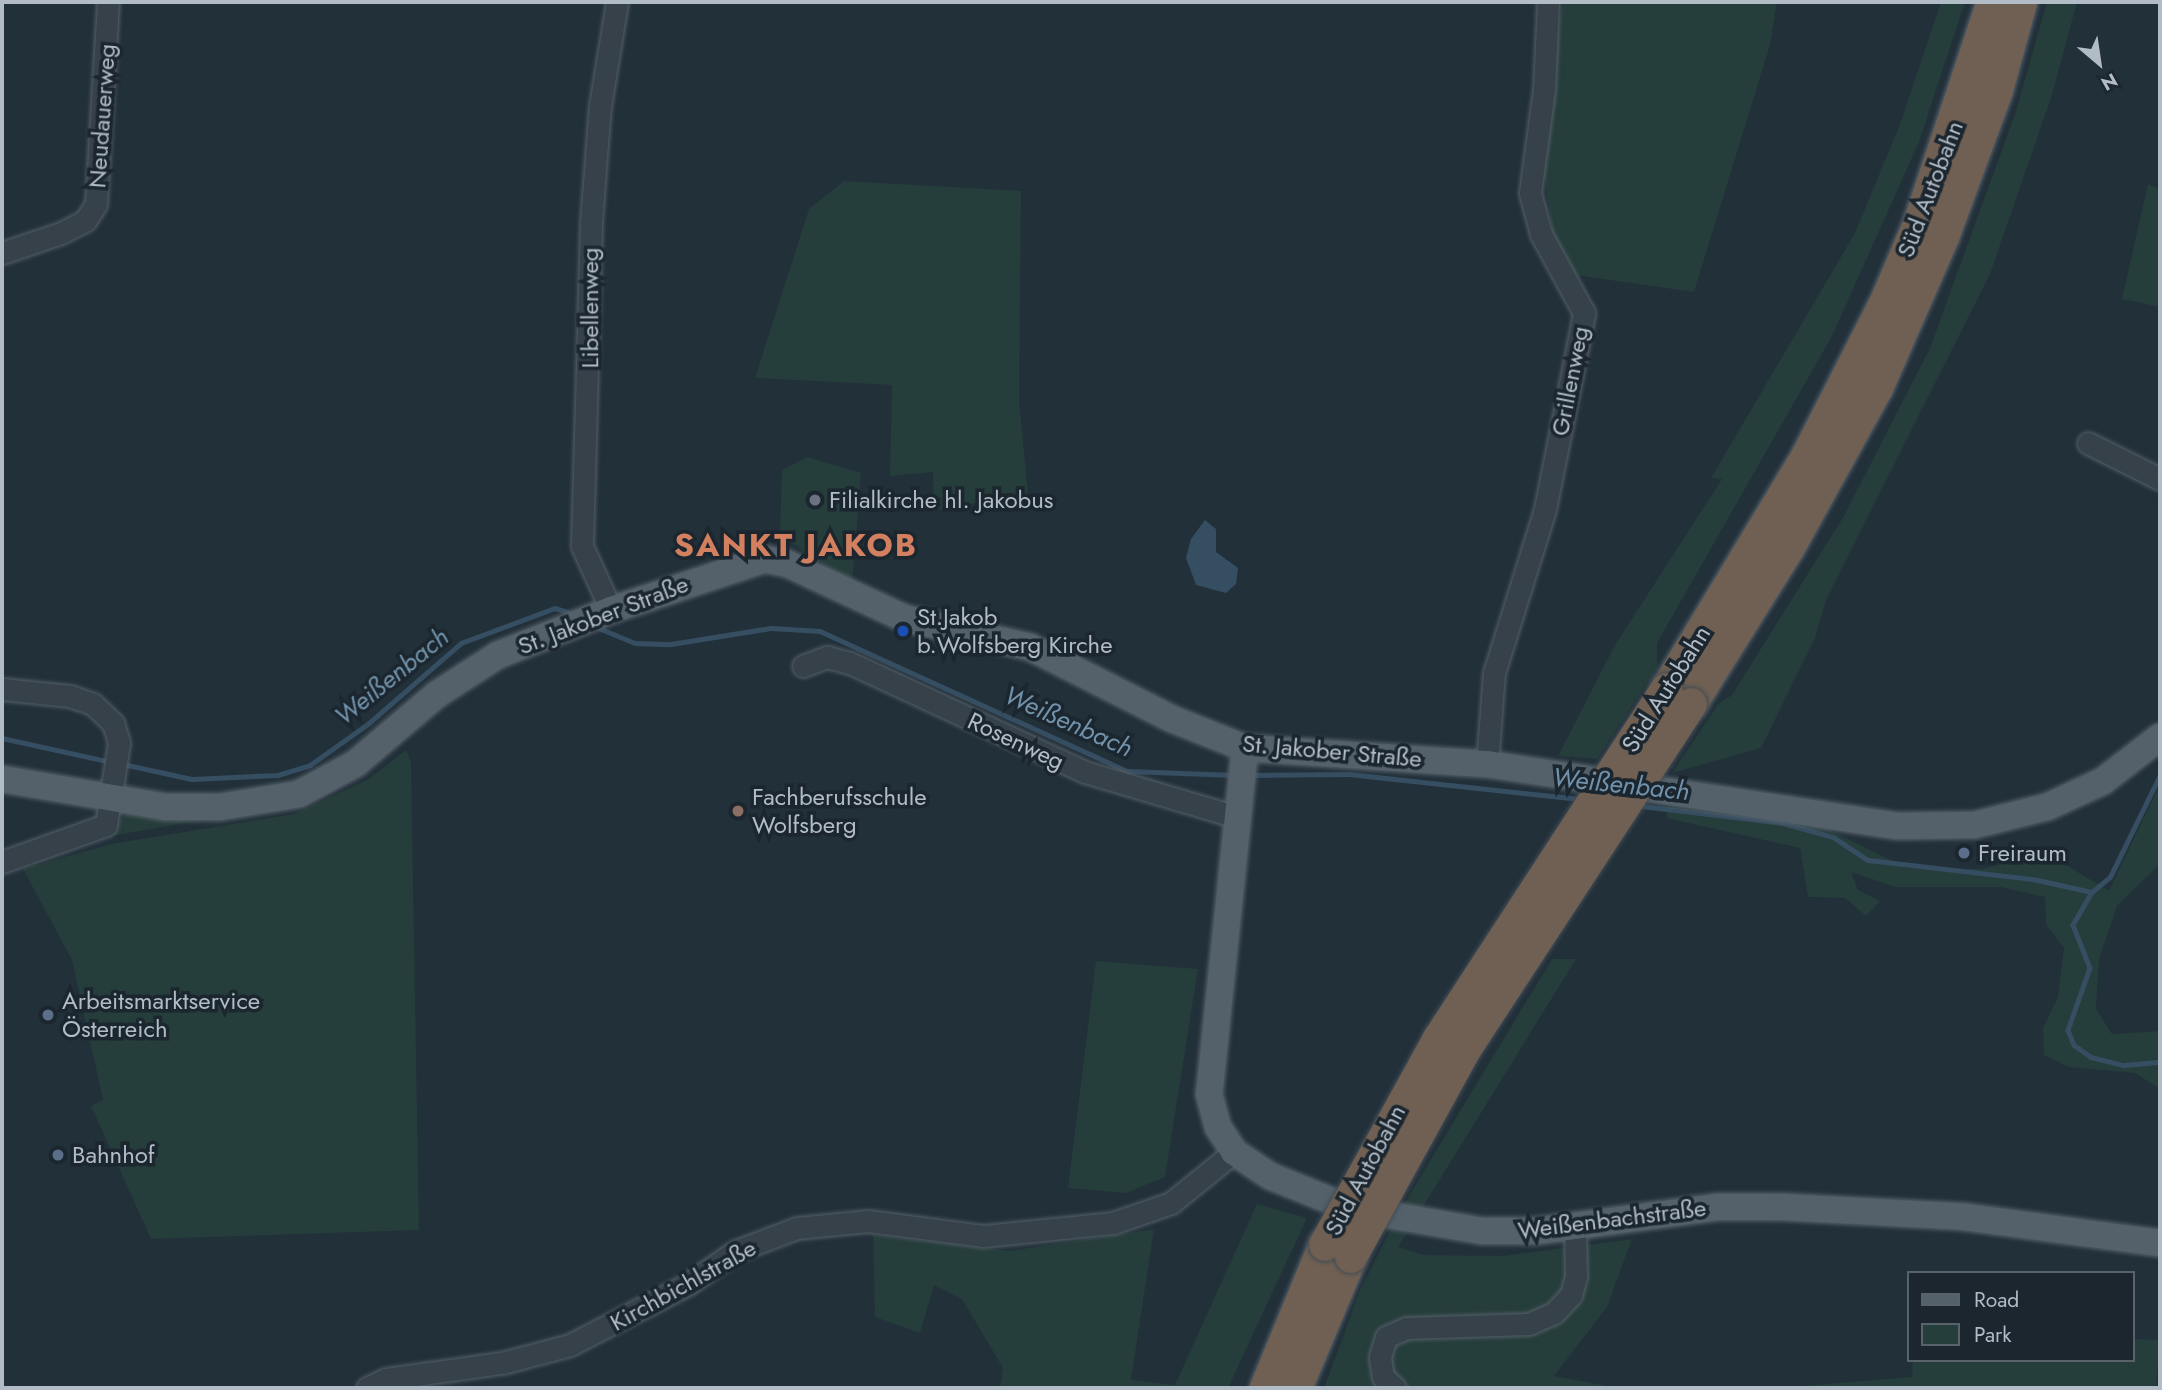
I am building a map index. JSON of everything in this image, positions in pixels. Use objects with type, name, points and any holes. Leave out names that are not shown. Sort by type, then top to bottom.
[{"type":"highway","name":"Süd Autobahn","points":[[1266,1388],[1338,1251],[1466,1048],[1679,696],[1808,455],[1886,302],[1927,201],[1993,2]]},
{"type":"highway","name":"Süd Autobahn","points":[[1679,696],[1788,549],[1877,388],[1942,237],[1997,90],[2021,2]]},
{"type":"highway","name":"Süd Autobahn","points":[[1296,1388],[1338,1251]]},
{"type":"main road","name":"St. Jakober Straße","points":[[2,779],[114,791],[193,808],[299,794],[355,764],[468,671],[594,617],[765,559],[788,564],[904,618],[1030,647],[1172,719],[1241,782],[1488,764],[1896,826],[1974,825],[2059,802],[2103,781],[2160,737]]},
{"type":"main road","name":"Weißenbachstraße","points":[[1241,782],[1208,1068],[1213,1111],[1234,1152],[1270,1176],[1361,1211],[1482,1231],[1575,1227],[1680,1210],[1783,1207],[1965,1217],[2160,1243]]},
{"type":"street","name":"Neudauerweg","points":[[2,253],[61,233],[85,220],[96,204],[108,2]]},
{"type":"street","name":"Libellenweg","points":[[594,617],[582,546],[591,222],[600,106],[617,2]]},
{"type":"street","name":"Grillenweg","points":[[1488,764],[1493,673],[1545,509],[1584,313],[1541,234],[1530,193],[1544,90],[1548,2]]},
{"type":"street","points":[[2088,443],[2160,479]]},
{"type":"street","name":"Rosenweg","points":[[803,666],[827,657],[850,663],[1085,772],[1241,782]]},
{"type":"street","points":[[2,689],[70,696],[93,704],[113,723],[119,754],[110,819],[94,832],[2,862]]},
{"type":"street","name":"Kirchbichlstraße","points":[[367,1388],[386,1379],[502,1363],[570,1345],[688,1284],[736,1251],[797,1228],[868,1221],[984,1236],[1113,1223],[1171,1203],[1234,1152]]},
{"type":"street","points":[[1395,1388],[1383,1377],[1380,1357],[1386,1337],[1406,1328],[1528,1324],[1554,1313],[1571,1295],[1576,1276],[1575,1227]]},
{"type":"green space","points":[[1563,2],[1777,2],[1770,45],[1694,292],[1575,275],[1554,243],[1541,154]]},
{"type":"green space","points":[[1941,2],[1965,2],[1919,142],[1832,336],[1657,643],[1657,668],[1597,759],[1558,756],[1615,645],[1722,479],[1711,478],[1855,233],[1900,124]]},
{"type":"green space","points":[[2047,2],[2077,2],[2052,95],[1990,274],[1826,600],[1815,638],[1761,748],[1672,773],[1718,704],[1732,695],[1844,516],[1930,348],[2015,114]]},
{"type":"green space","points":[[844,181],[1021,191],[1019,400],[1028,494],[934,510],[933,472],[890,476],[892,385],[755,378],[809,209]]},
{"type":"green space","points":[[2148,184],[2160,189],[2160,307],[2122,299]]},
{"type":"green space","points":[[807,457],[861,473],[852,584],[780,535],[782,470]]},
{"type":"green space","points":[[406,750],[411,762],[419,1230],[151,1239],[91,1106],[103,1100],[72,960],[23,869],[111,844],[294,814],[367,780]]},
{"type":"green space","points":[[2160,784],[2160,864],[2117,906],[2099,959],[2096,1009],[2112,1034],[2160,1031],[2160,1089],[2135,1073],[2069,1067],[2044,1055],[2043,1028],[2058,997],[2064,948],[2046,924],[2045,897],[2001,887],[1895,887],[1851,872],[1858,890],[1880,901],[1866,916],[1845,898],[1808,897],[1800,848],[1667,818],[1666,793],[1812,821],[1906,868],[1982,869],[2020,859],[2066,865],[2109,891]]},
{"type":"green space","points":[[127,813],[213,818],[105,837]]},
{"type":"green space","points":[[1552,959],[1576,959],[1398,1247],[1424,1255],[1503,1256],[1632,1239],[1607,1307],[1554,1376],[1618,1388],[1324,1388],[1360,1290],[1401,1209]]},
{"type":"green space","points":[[1096,961],[1198,969],[1165,1177],[1126,1193],[1068,1188]]},
{"type":"green space","points":[[1257,1204],[1307,1218],[1228,1388],[1000,1388],[1003,1368],[962,1299],[934,1285],[920,1333],[875,1317],[873,1235],[1009,1251],[1154,1229],[1131,1380],[1175,1385]]},
{"type":"green space","points":[[2134,1339],[2160,1340],[2156,1388],[1779,1388],[1912,1377],[1913,1362],[2134,1362]]},
{"type":"water","points":[[1205,520],[1216,529],[1216,552],[1238,568],[1236,584],[1226,593],[1196,585],[1186,558],[1191,539]]},
{"type":"waterway","name":"Weißenbach","points":[[123,764],[192,779],[278,775],[310,765],[369,723],[461,643],[555,608],[575,614]]},
{"type":"waterway","name":"Weißenbach","points":[[594,626],[635,643],[671,644],[771,628],[820,631],[1127,771],[1235,775]]},
{"type":"waterway","name":"Weißenbach","points":[[2,738],[111,762]]},
{"type":"waterway","name":"Weißenbach","points":[[1250,775],[1349,774],[1580,799]]},
{"type":"waterway","name":"Weißenbach","points":[[1641,806],[1783,823],[1833,837],[1868,860],[2033,879],[2092,892],[2110,877],[2160,775]]},
{"type":"waterway","points":[[2092,892],[2073,925],[2090,968],[2068,1030],[2074,1045],[2091,1057],[2124,1065],[2160,1062]]},
{"type":"place","name":"Filialkirche hl. Jakobus","points":[[815,500]]},
{"type":"place","name":"St.Jakob b.Wolfsberg Kirche","points":[[903,631]]},
{"type":"place","name":"Fachberufsschule Wolfsberg","points":[[738,811]]},
{"type":"place","name":"Freiraum","points":[[1964,853]]},
{"type":"place","name":"Arbeitsmarktservice Österreich","points":[[48,1015]]},
{"type":"place","name":"Bahnhof","points":[[58,1155]]},
{"type":"district","name":"SANKT JAKOB","points":[[796,545]]}]
